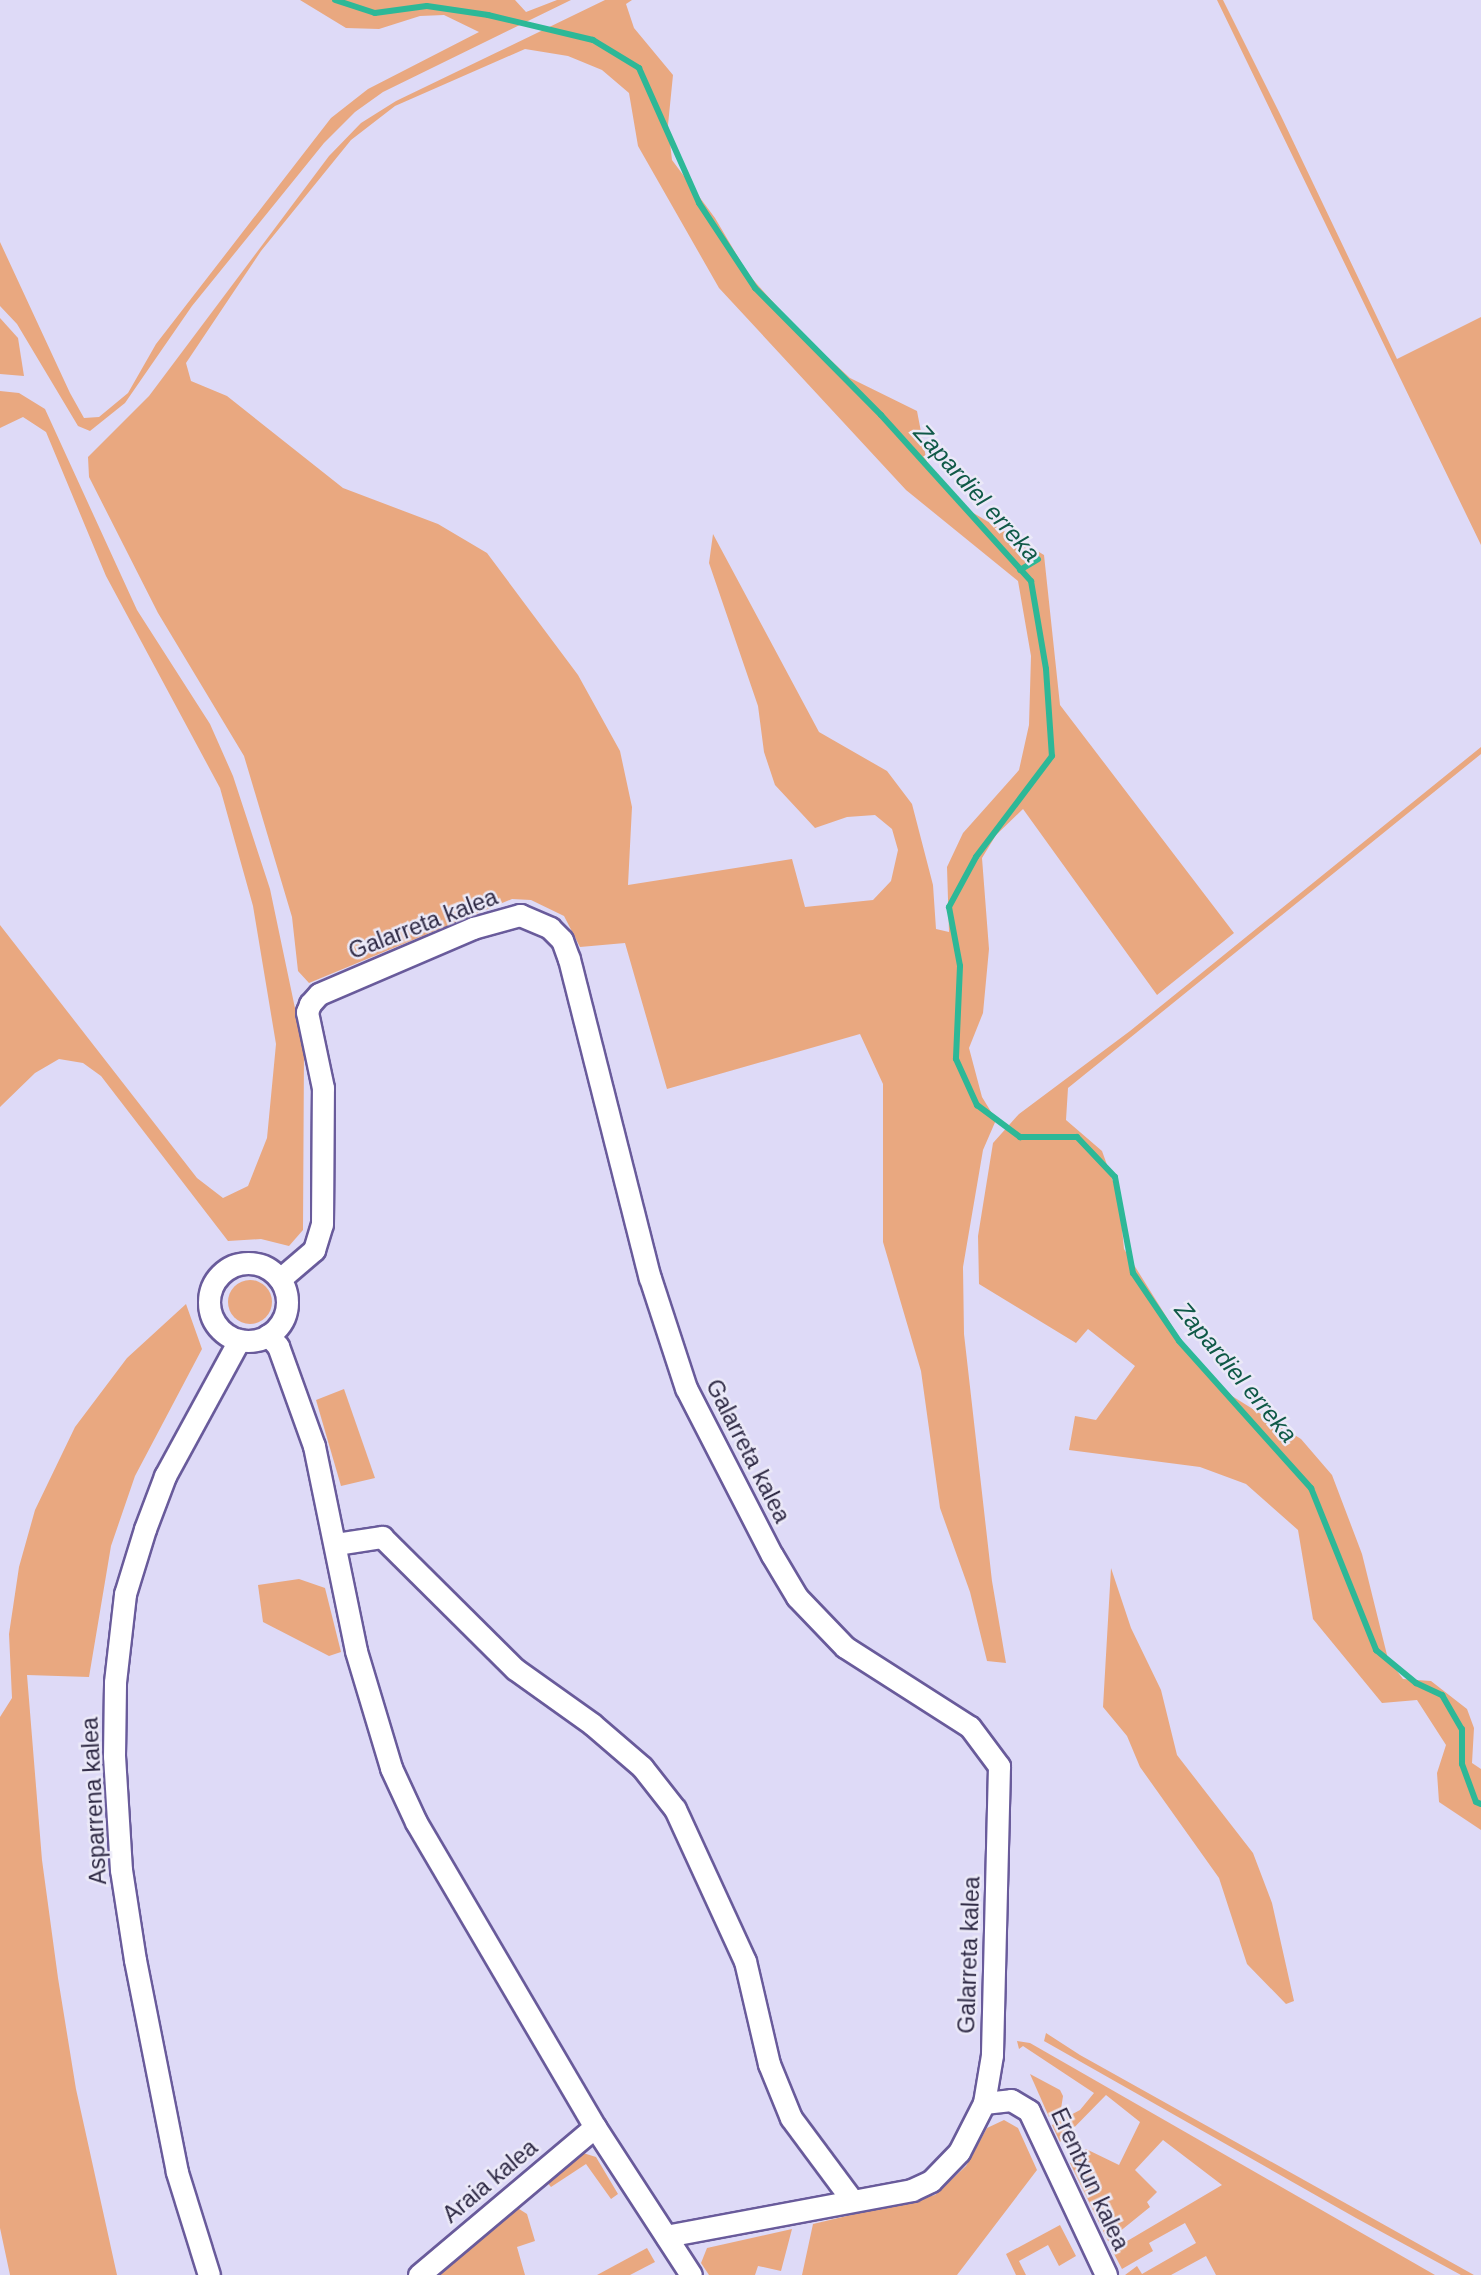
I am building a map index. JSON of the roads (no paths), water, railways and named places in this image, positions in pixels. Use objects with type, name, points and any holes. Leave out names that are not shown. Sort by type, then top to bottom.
[{"type":"street","name":"Galarreta kalea","points":[[280,1279],[314,1250],[322,1224],[323,1088],[307,1012],[310,1004],[319,994],[505,918],[536,919],[562,940],[650,1278],[686,1388],[772,1555],[797,1597],[845,1647],[970,1727],[999,1766],[995,2011],[984,2103],[959,2152],[931,2181],[912,2190],[666,2236]]},
{"type":"street","points":[[251,1263],[280,1279],[286,1310],[268,1335],[239,1340],[228,1336],[211,1317],[211,1288],[220,1274],[234,1265],[251,1263]]},
{"type":"street","points":[[268,1335],[278,1346],[314,1446],[356,1651],[391,1768],[416,1822],[595,2127],[691,2275]]},
{"type":"street","name":"Asparrena kalea","points":[[209,2275],[177,2172],[135,1960],[121,1870],[114,1756],[115,1682],[125,1594],[149,1518],[202,1403],[239,1340]]},
{"type":"street","points":[[336,1544],[382,1537],[438,1590],[465,1625],[515,1670],[602,1733],[642,1768],[667,1798],[745,1961],[769,2064],[791,2118],[852,2200]]},
{"type":"street","name":"Erentxun kalea","points":[[984,2103],[1011,2101],[1029,2111],[1106,2275]]},
{"type":"street","name":"Araia kalea","points":[[419,2275],[595,2127]]},
{"type":"waterway","name":"Zapardiel erreka","points":[[335,0],[375,13],[427,6],[488,15],[593,40],[639,68],[699,203],[755,288],[881,415],[1031,581],[1046,669],[1052,756],[976,857],[949,907],[960,966],[956,1059],[977,1105],[1020,1137],[1077,1137],[1115,1177],[1133,1273],[1179,1341],[1311,1488],[1376,1650],[1416,1683],[1442,1695],[1462,1729],[1462,1764],[1476,1802],[1481,1804]]},
{"type":"waterway","points":[[1020,570],[1038,559]]}]
